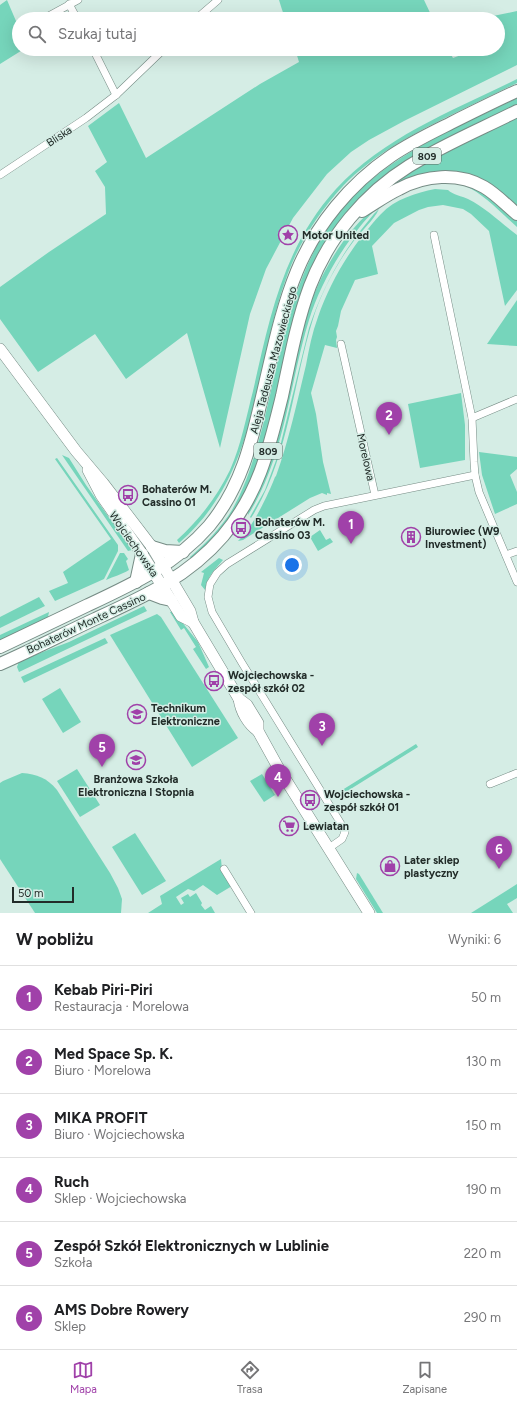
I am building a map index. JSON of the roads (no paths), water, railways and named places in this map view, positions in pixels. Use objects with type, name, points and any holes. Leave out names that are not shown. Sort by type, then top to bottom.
[{"type":"main road","name":"Aleja Tadeusza Mazowieckiego","points":[[159,569],[183,552],[203,532],[228,500],[239,478],[252,440],[288,297],[302,258],[324,222],[342,199],[353,188],[390,157],[423,137],[517,91]]},
{"type":"main road","name":"Aleja Tadeusza Mazowieckiego","points":[[167,583],[193,566],[216,544],[234,520],[251,493],[262,470],[268,451],[299,321],[310,287],[327,251],[349,219],[379,188],[408,166],[517,111]]},
{"type":"main road","points":[[349,219],[399,188],[420,181],[450,176],[465,179],[482,186],[517,214]]},
{"type":"main road","points":[[136,582],[147,551],[183,552]]},
{"type":"main road","name":"Bohaterów Monte Cassino","points":[[0,647],[136,582],[159,569]]},
{"type":"main road","name":"Bohaterów Monte Cassino","points":[[0,664],[149,594],[167,583]]},
{"type":"main road","points":[[149,594],[171,600]]},
{"type":"street","points":[[55,12],[78,0]]},
{"type":"street","points":[[204,12],[218,0]]},
{"type":"street","points":[[69,4],[73,12]]},
{"type":"street","points":[[96,56],[116,95]]},
{"type":"street","name":"Bliska","points":[[0,175],[86,118],[116,95],[157,56]]},
{"type":"street","points":[[434,235],[472,418],[475,475],[479,492],[517,582]]},
{"type":"street","name":"Morelowa","points":[[341,344],[375,495],[475,475]]},
{"type":"street","name":"Wojciechowska","points":[[0,349],[83,459],[110,491],[167,583],[190,611],[193,622],[240,700],[241,709],[251,726],[258,731],[279,769],[369,913]]},
{"type":"street","points":[[472,418],[517,399]]},
{"type":"street","points":[[328,848],[342,839],[345,832],[343,827],[228,640],[212,612],[208,591],[214,578],[222,568],[314,510],[324,506],[375,495]]},
{"type":"street","points":[[506,556],[517,551]]},
{"type":"street","name":"Wojciechowska","points":[[167,583],[171,600],[181,616],[193,622]]},
{"type":"street","points":[[490,784],[517,773]]},
{"type":"street","points":[[224,869],[251,913]]},
{"type":"place","name":"Motor United","points":[[288,235]]},
{"type":"place","name":"Med Space Sp. K.","points":[[389,435]]},
{"type":"place","name":"Bohaterów M. Cassino 01","points":[[128,495]]},
{"type":"place","name":"Bohaterów M. Cassino 03","points":[[241,528]]},
{"type":"place","name":"Biurowiec (W9 Investment)","points":[[411,537]]},
{"type":"place","name":"Kebab Piri-Piri","points":[[351,544]]},
{"type":"place","name":"Wojciechowska - zespół szkół 02","points":[[214,681]]},
{"type":"place","name":"Technikum Elektroniczne","points":[[137,714]]},
{"type":"place","name":"MIKA PROFIT","points":[[322,746]]},
{"type":"place","name":"Branżowa Szkoła Elektroniczna I Stopnia","points":[[136,760]]},
{"type":"place","name":"Zespół Szkół Elektronicznych w Lublinie","points":[[102,767]]},
{"type":"place","name":"Ruch","points":[[278,797]]},
{"type":"place","name":"Wojciechowska - zespół szkół 01","points":[[310,800]]},
{"type":"place","name":"Lewiatan","points":[[289,826]]},
{"type":"place","name":"Later sklep plastyczny","points":[[390,866]]},
{"type":"place","name":"AMS Dobre Rowery","points":[[499,869]]}]
